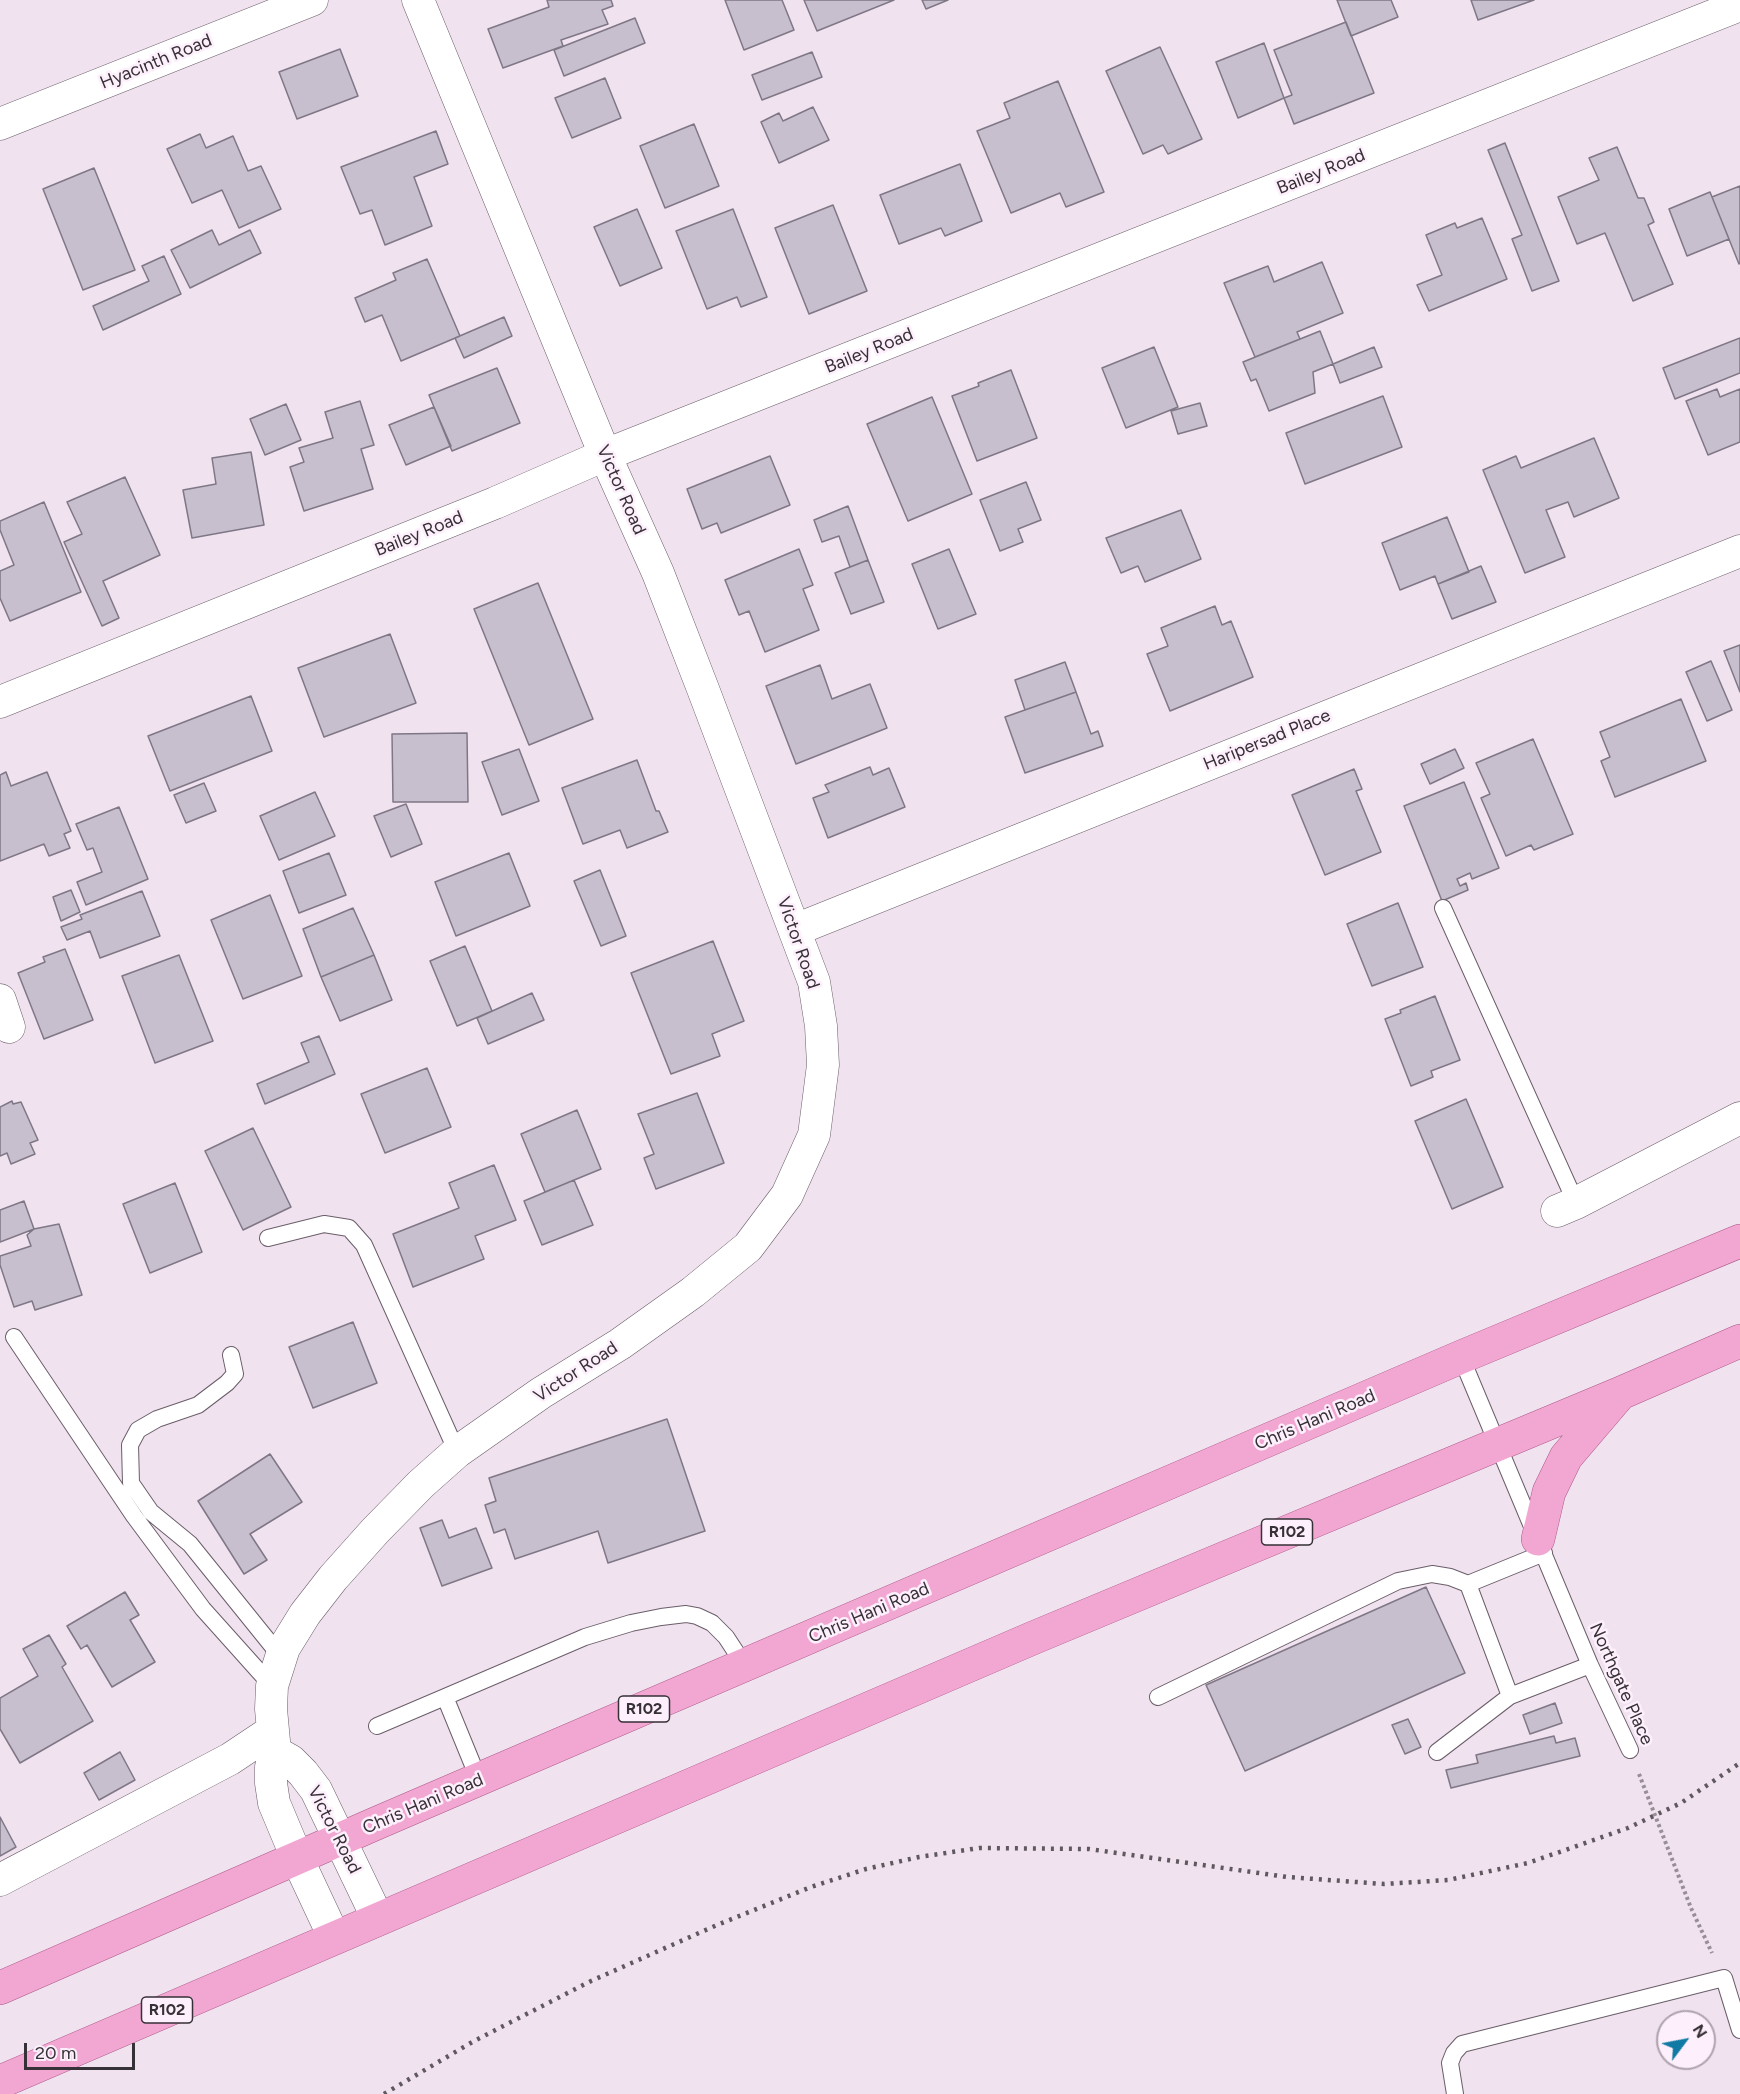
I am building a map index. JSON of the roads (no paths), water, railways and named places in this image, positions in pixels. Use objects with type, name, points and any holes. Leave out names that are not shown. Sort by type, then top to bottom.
[{"type":"main road","name":"Chris Hani Road","points":[[0,1988],[297,1858],[1734,1241]]},
{"type":"main road","name":"R102","points":[[0,2082],[1033,1638],[1622,1393],[1740,1341]]},
{"type":"main road","points":[[1541,1546],[1549,1492],[1566,1457],[1622,1393]]},
{"type":"street","name":"Hyacinth Road","points":[[0,124],[312,0]]},
{"type":"street","name":"Victor Road","points":[[334,1937],[274,1803],[271,1767],[277,1672],[284,1648],[304,1614],[333,1578],[375,1531],[457,1452],[541,1393],[620,1344],[693,1292],[748,1247],[788,1195],[814,1135],[823,1065],[821,1026],[814,982],[795,930],[658,573],[605,455],[418,0]]},
{"type":"street","name":"Bailey Road","points":[[0,702],[495,503],[605,455],[1740,5]]},
{"type":"street","name":"Haripersad Place","points":[[795,930],[1740,551]]},
{"type":"street","points":[[1566,1207],[1740,1118]]},
{"type":"street","name":"Victor Road","points":[[274,1742],[316,1790],[378,1919]]},
{"type":"street","points":[[0,1880],[230,1759],[274,1742]]},
{"type":"lane","points":[[1443,908],[1566,1207]]},
{"type":"lane","points":[[268,1238],[324,1224],[349,1228],[364,1245],[457,1452]]},
{"type":"lane","points":[[14,1337],[134,1516],[203,1609],[277,1672]]},
{"type":"lane","points":[[231,1356],[235,1374],[227,1383],[198,1405],[157,1419],[138,1430],[130,1445],[131,1483],[151,1512],[190,1544],[277,1672]]},
{"type":"lane","name":"Northgate Place","points":[[1461,1357],[1590,1665],[1630,1750]]},
{"type":"lane","points":[[1468,1584],[1541,1546]]},
{"type":"lane","points":[[1158,1697],[1398,1581],[1432,1574],[1450,1577],[1468,1584],[1510,1696]]},
{"type":"lane","points":[[377,1726],[585,1637],[631,1623],[661,1617],[686,1614],[697,1616],[711,1623],[726,1637],[745,1666]]},
{"type":"lane","points":[[1437,1752],[1510,1696],[1590,1665]]},
{"type":"lane","points":[[445,1697],[479,1780]]},
{"type":"lane","points":[[1455,2094],[1450,2062],[1462,2044],[1724,1978],[1740,2030]]},
{"type":"railway","points":[[384,2094],[474,2041],[591,1981],[717,1925],[811,1887],[866,1869],[919,1857],[979,1848],[1089,1849],[1287,1877],[1384,1884],[1448,1880],[1528,1863],[1628,1828],[1681,1803],[1740,1763]]}]
